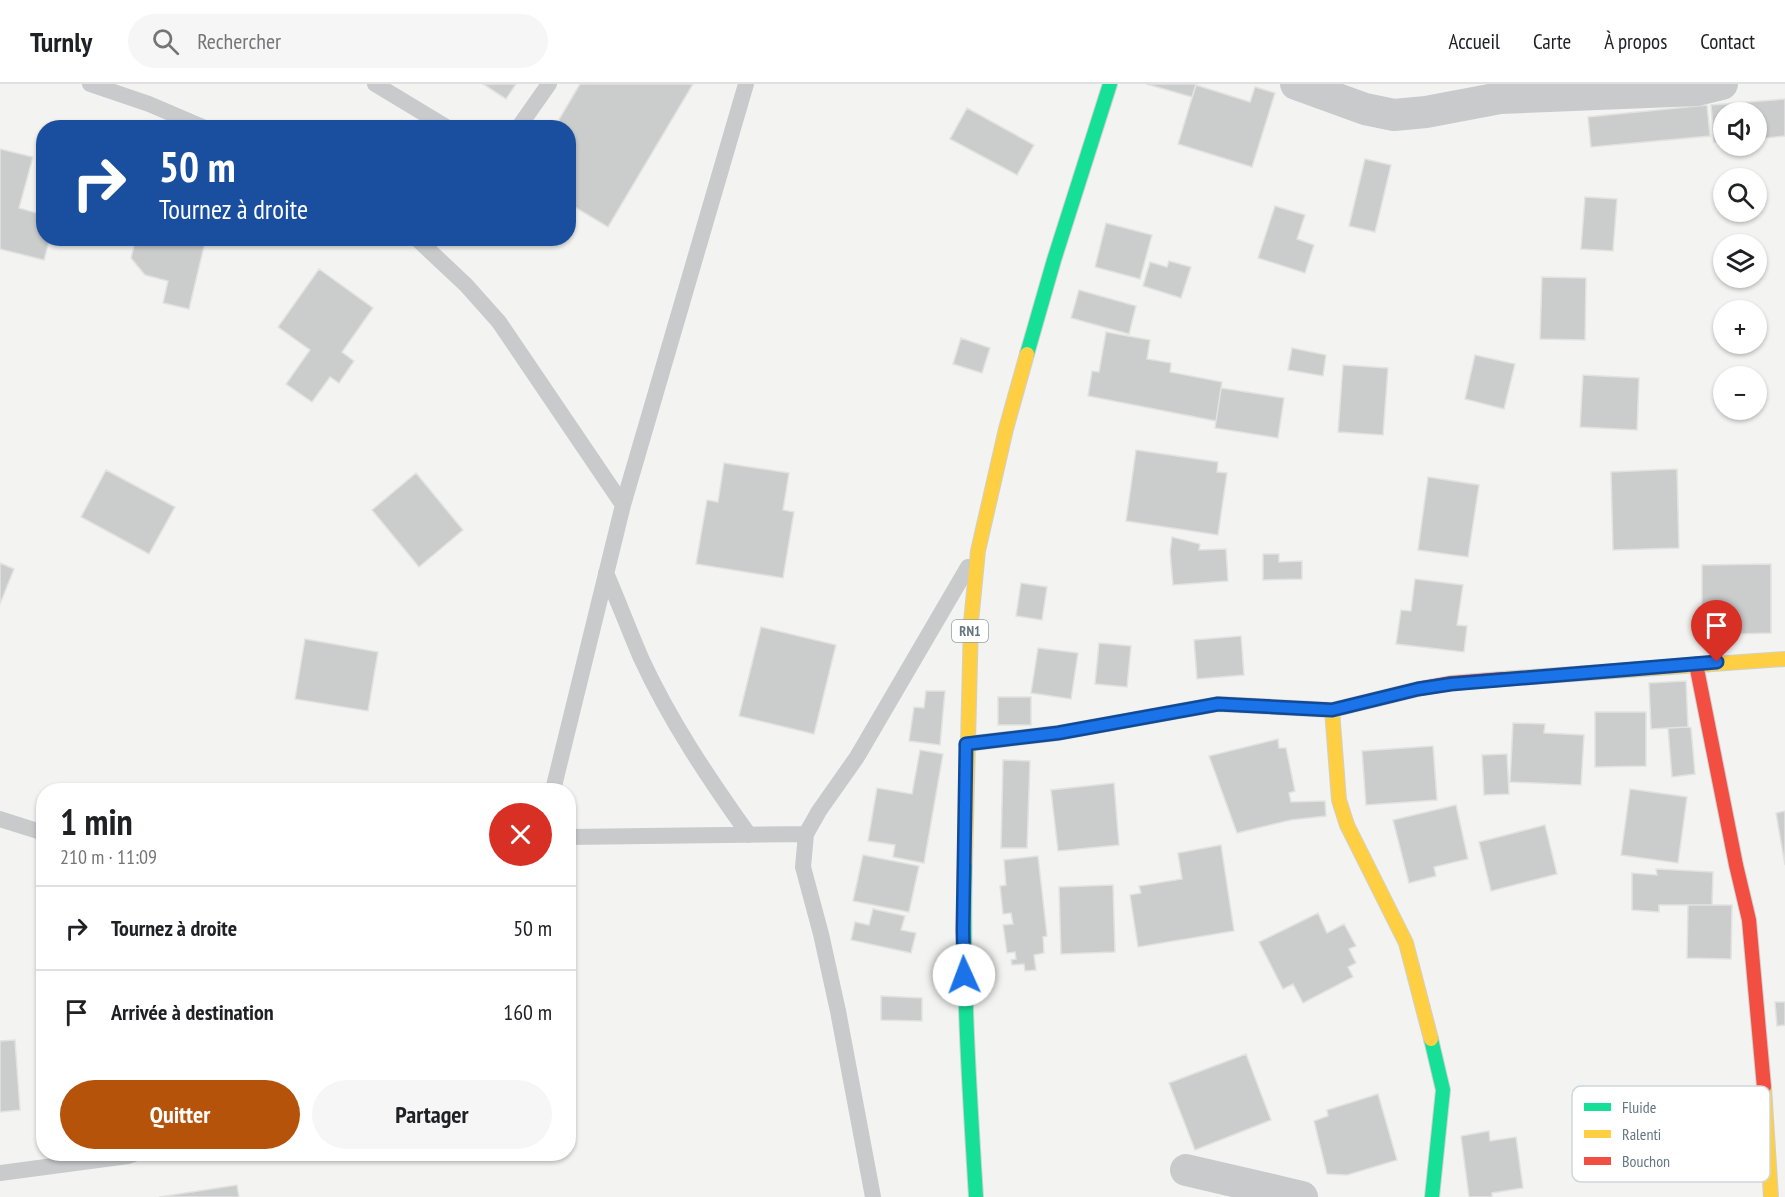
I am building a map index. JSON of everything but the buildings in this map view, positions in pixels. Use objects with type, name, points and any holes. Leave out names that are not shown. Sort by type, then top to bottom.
[{"type":"main road","name":"RN1","points":[[976,1197],[963,930],[970,622],[978,551],[1006,429],[1038,316],[1110,84]]},
{"type":"main road","points":[[966,744],[1058,733],[1218,704],[1332,710],[1418,689],[1451,684],[1785,659]]},
{"type":"main road","points":[[1696,664],[1749,920],[1764,1086]]},
{"type":"main road","points":[[1332,710],[1340,800],[1347,825],[1406,943],[1440,1071],[1443,1090],[1432,1197]]},
{"type":"main road","points":[[1770,1181],[1771,1197]]},
{"type":"street","points":[[1296,84],[1365,109],[1394,115],[1426,112],[1502,91],[1620,94],[1697,90],[1722,84]]},
{"type":"street","points":[[1186,1170],[1302,1197]]},
{"type":"lane","points":[[90,84],[149,104],[186,120]]},
{"type":"lane","points":[[375,84],[435,120]]},
{"type":"lane","points":[[524,120],[549,84]]},
{"type":"lane","points":[[555,783],[623,505],[746,84]]},
{"type":"lane","points":[[425,246],[466,285],[499,322],[623,505]]},
{"type":"lane","points":[[873,1197],[838,1011],[803,867],[806,834],[819,811],[857,758],[978,551]]},
{"type":"lane","points":[[606,573],[642,659],[704,771],[749,835]]},
{"type":"lane","points":[[0,819],[36,830]]},
{"type":"lane","points":[[576,837],[806,834]]},
{"type":"lane","points":[[0,1173],[90,1161]]},
{"type":"traffic: fast","points":[[1027,354],[1054,260],[1110,84]]},
{"type":"traffic: fast","points":[[966,744],[1058,733],[1218,704],[1257,706]]},
{"type":"traffic: fast","points":[[965,862],[965,988],[976,1197]]},
{"type":"traffic: fast","points":[[1431,1039],[1443,1090],[1432,1197]]},
{"type":"traffic: slow","points":[[965,862],[971,622],[978,551],[1006,429],[1027,354]]},
{"type":"traffic: slow","points":[[1502,679],[1785,659]]},
{"type":"traffic: slow","points":[[1332,710],[1339,800],[1347,825],[1406,943],[1431,1039]]},
{"type":"traffic: slow","points":[[1770,1181],[1771,1197]]},
{"type":"traffic: jam","points":[[1696,664],[1749,920],[1764,1086]]},
{"type":"traffic: jam","points":[[1257,706],[1332,710],[1418,689],[1451,683],[1502,679]]},
{"type":"route","points":[[964,975],[966,744],[1058,733],[1218,704],[1332,710],[1418,689],[1451,684],[1717,662]]}]
